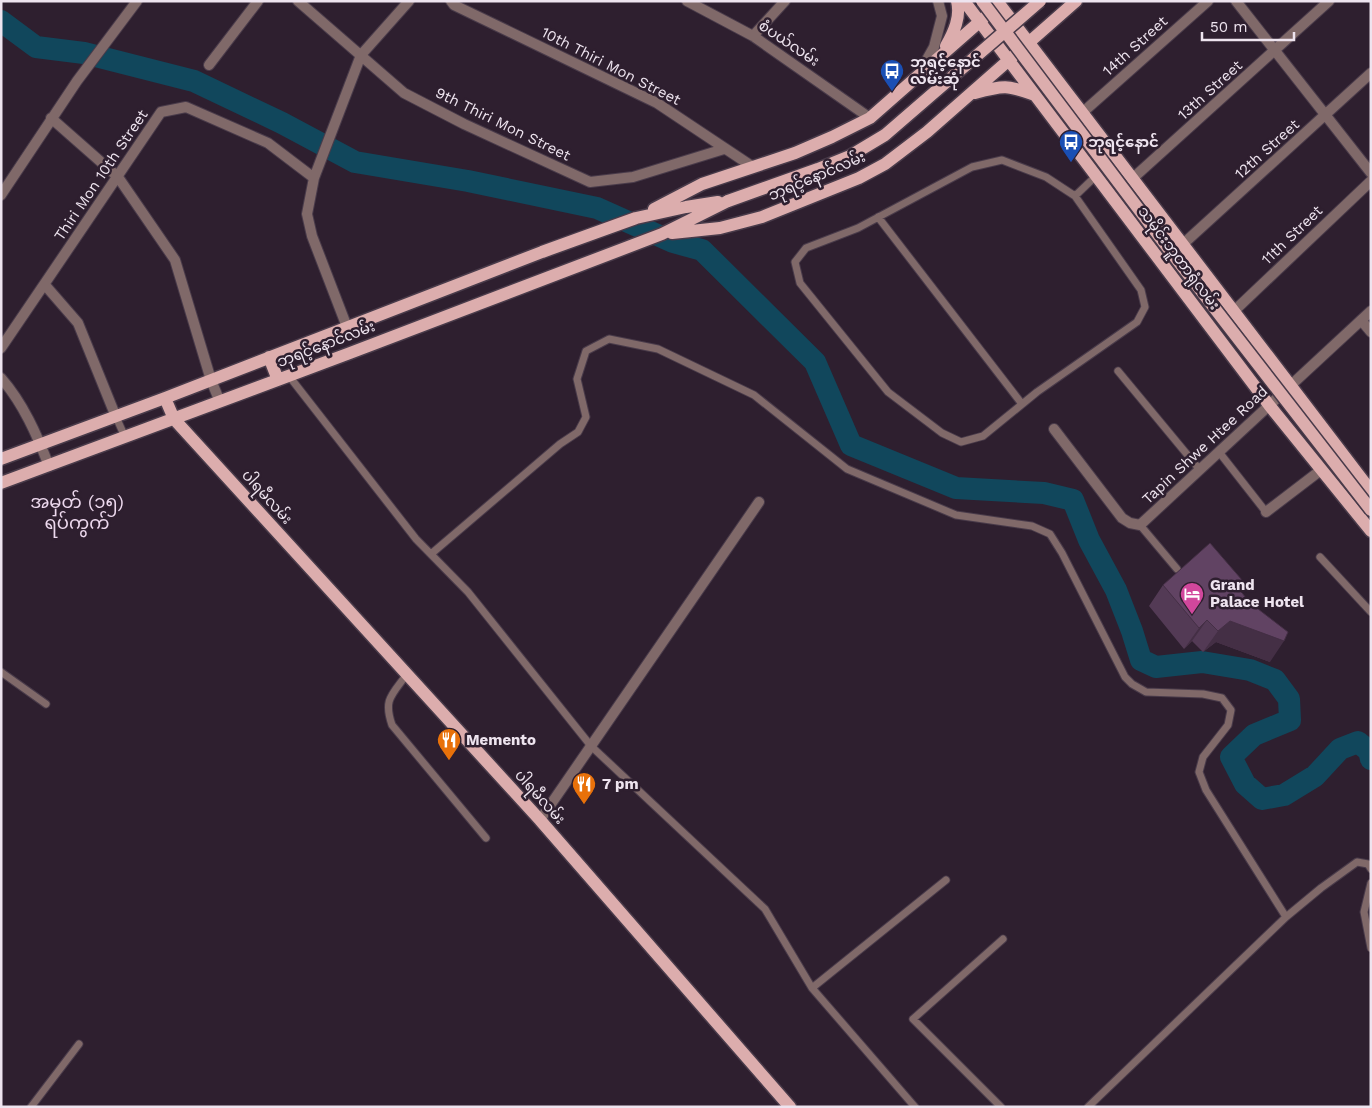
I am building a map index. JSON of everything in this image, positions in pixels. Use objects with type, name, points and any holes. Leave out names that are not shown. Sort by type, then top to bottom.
[{"type":"main road","points":[[940,56],[953,34],[959,10],[957,1]]},
{"type":"main road","name":"သမိုင်းဘူတာရုံလမ်း","points":[[964,1],[1269,405],[1371,531]]},
{"type":"main road","points":[[982,1],[1174,256],[1371,510]]},
{"type":"main road","name":"ဘုရင့်နောင်လမ်း","points":[[1,483],[662,234],[728,201],[850,156],[885,135],[1040,1]]},
{"type":"main road","name":"ဘုရင့်နောင်လမ်း","points":[[662,234],[720,228],[762,218],[859,178],[885,164],[972,93],[1076,1]]},
{"type":"main road","name":"ဘုရင့်နောင်လမ်း","points":[[636,218],[702,184],[795,153],[870,118],[980,22],[999,2]]},
{"type":"main road","name":"သမိုင်းဘူတာရုံလမ်း","points":[[999,2],[1179,242],[1371,491]]},
{"type":"main road","points":[[972,93],[999,86],[1013,87],[1036,96]]},
{"type":"main road","name":"ဘုရင့်နောင်လမ်း","points":[[1,459],[165,398],[542,252],[636,218],[686,206],[728,201]]},
{"type":"main road","points":[[1156,255],[1179,242]]},
{"type":"main road","points":[[269,357],[283,378]]},
{"type":"main road","name":"ပါရမီလမ်း","points":[[165,398],[174,419],[540,820],[790,1107]]},
{"type":"street","points":[[1,195],[51,118],[137,1]]},
{"type":"street","points":[[209,65],[258,1]]},
{"type":"street","name":"9th Thiri Mon Street","points":[[298,1],[404,93],[464,124],[590,182],[633,177],[724,148]]},
{"type":"street","points":[[347,327],[310,229],[307,214],[314,178],[361,55],[409,1]]},
{"type":"street","name":"10th Thiri Mon Street","points":[[451,1],[454,5],[657,103],[753,168]]},
{"type":"street","name":"စံပယ်လမ်း","points":[[687,1],[753,36],[870,118]]},
{"type":"street","points":[[753,36],[785,1]]},
{"type":"street","points":[[916,77],[934,47],[942,16],[938,1]]},
{"type":"street","name":"14th Street","points":[[1082,113],[1208,1]]},
{"type":"street","points":[[1236,1],[1371,173]]},
{"type":"street","name":"13th Street","points":[[1132,179],[1329,1]]},
{"type":"street","name":"12th Street","points":[[1179,242],[1326,116],[1371,73]]},
{"type":"street","name":"Thiri Mon 10th Street","points":[[1,348],[161,112],[186,107],[268,143],[314,178]]},
{"type":"street","points":[[51,118],[118,177],[174,260],[220,402]]},
{"type":"street","name":"11th Street","points":[[1233,312],[1371,181]]},
{"type":"street","points":[[45,285],[78,323],[116,416]]},
{"type":"street","name":"Tapin Shwe Htee Road","points":[[1140,525],[1371,311]]},
{"type":"street","points":[[1361,320],[1371,332]]},
{"type":"street","points":[[1,378],[14,393],[41,445],[49,466]]},
{"type":"street","points":[[1054,429],[1122,518],[1130,523],[1140,525]]},
{"type":"street","points":[[1266,512],[1321,470]]},
{"type":"street","points":[[540,820],[759,502]]},
{"type":"lane","points":[[1002,160],[1046,177],[1076,196],[1140,290],[1145,307],[1137,322],[1022,404],[983,436],[961,442],[942,433],[888,392],[800,283],[796,262],[806,248],[858,228],[878,217],[972,166],[1002,160]]},
{"type":"lane","points":[[1076,196],[1097,175]]},
{"type":"lane","points":[[878,217],[1022,404]]},
{"type":"lane","points":[[431,554],[560,444],[578,432],[586,417],[577,379],[586,351],[609,339],[658,349],[754,395],[847,469],[956,515],[1032,526],[1050,534],[1062,553],[1125,677],[1132,684],[1146,692],[1202,694],[1222,698],[1231,710],[1228,725],[1203,757],[1199,772],[1206,790],[1286,916]]},
{"type":"lane","points":[[1118,371],[1200,470]]},
{"type":"lane","points":[[283,378],[416,539],[468,592],[591,746],[765,909],[812,988],[915,1107]]},
{"type":"lane","points":[[116,416],[125,437]]},
{"type":"lane","points":[[1219,452],[1266,512]]},
{"type":"lane","points":[[1140,525],[1177,569]]},
{"type":"lane","points":[[1320,557],[1371,612]]},
{"type":"lane","points":[[1,672],[46,704]]},
{"type":"lane","points":[[407,674],[388,701],[387,711],[392,725],[486,838]]},
{"type":"lane","points":[[1088,1107],[1286,916],[1357,862],[1368,864],[1371,869]]},
{"type":"lane","points":[[812,988],[946,880]]},
{"type":"lane","points":[[1371,883],[1364,912],[1371,948]]},
{"type":"lane","points":[[1001,1107],[913,1020],[1003,939]]},
{"type":"lane","points":[[31,1107],[79,1044]]},
{"type":"building","points":[[1210,543],[1242,580],[1236,585],[1249,602],[1288,632],[1284,641],[1230,621],[1218,631],[1207,620],[1199,628],[1163,585]]},
{"type":"waterway","points":[[1,21],[36,47],[84,53],[194,81],[282,123],[355,162],[468,181],[597,208],[673,242],[702,250],[815,362],[851,445],[956,488],[1044,493],[1073,500],[1089,540],[1116,590],[1141,660],[1156,667],[1202,662],[1250,670],[1275,680],[1289,699],[1290,720],[1254,735],[1231,757],[1245,784],[1262,799],[1284,795],[1315,776],[1340,749],[1358,742],[1369,751],[1371,759]]},
{"type":"place","name":"ဘုရင့်နောင် လမ်းဆုံ","points":[[892,92]]},
{"type":"place","name":"ဘုရင့်နောင်","points":[[1071,163]]},
{"type":"place","name":"Grand Palace Hotel","points":[[1192,615]]},
{"type":"place","name":"Memento","points":[[449,761]]},
{"type":"place","name":"7 pm","points":[[584,805]]},
{"type":"district","name":"အမှတ် (၁၅) ရပ်ကွက်","points":[[77,511]]}]
